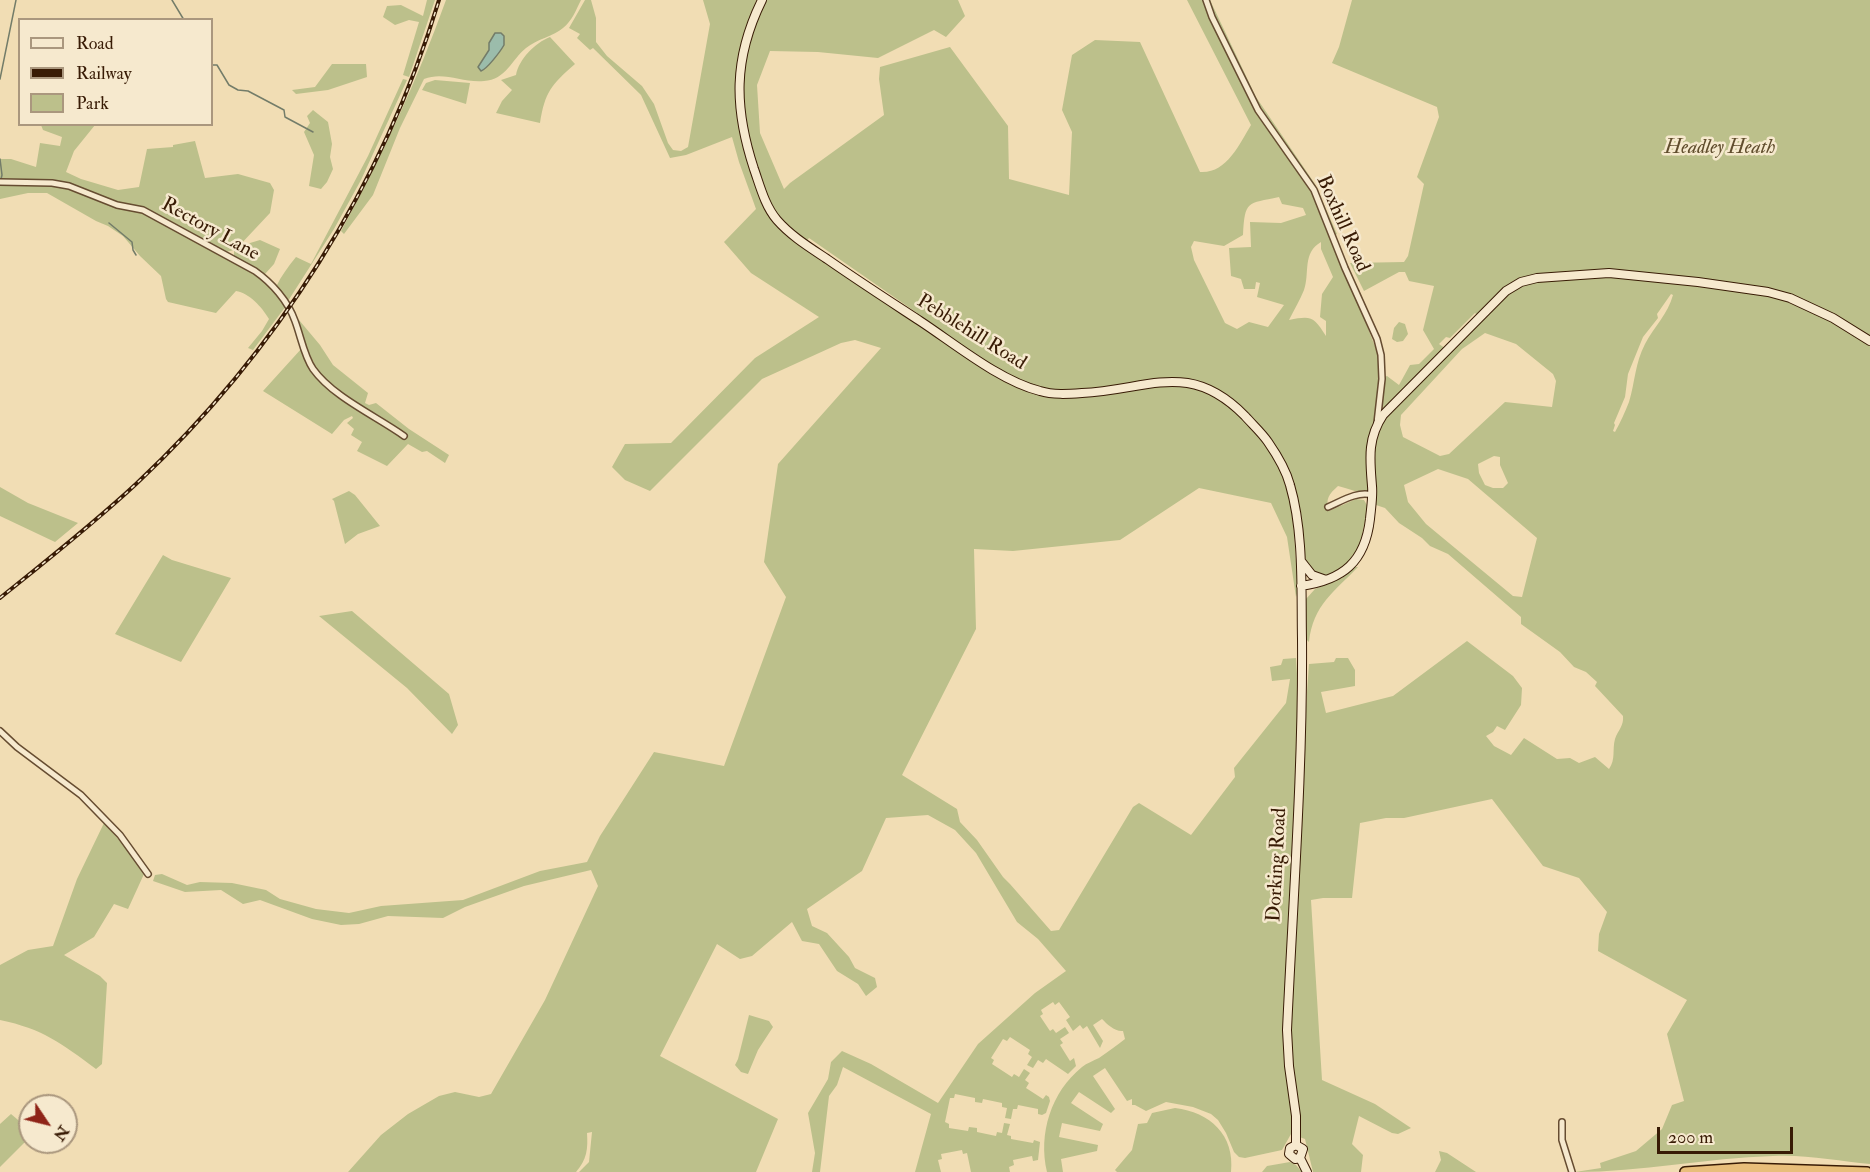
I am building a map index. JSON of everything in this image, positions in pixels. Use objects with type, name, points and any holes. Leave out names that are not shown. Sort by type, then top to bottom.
[{"type":"highway","points":[[1685,1172],[1744,1168],[1867,1172]]},
{"type":"main road","name":"Pebblehill Road","points":[[762,0],[746,36],[741,60],[740,108],[750,158],[762,193],[775,218],[793,236],[862,284],[1010,380],[1041,392],[1065,394],[1094,393],[1162,382],[1189,381],[1209,388],[1232,404],[1266,438],[1283,467],[1291,488],[1301,586]]},
{"type":"main road","points":[[1301,586],[1328,580],[1348,569],[1361,553],[1368,534],[1372,495],[1370,449],[1378,424],[1388,411],[1506,291],[1521,282],[1537,278],[1609,273],[1768,292],[1791,298],[1833,318],[1870,341]]},
{"type":"main road","points":[[1300,560],[1312,575],[1328,580]]},
{"type":"main road","name":"Dorking Road","points":[[1301,586],[1303,708],[1287,1030],[1296,1116],[1296,1144],[1303,1149],[1300,1158],[1306,1172]]},
{"type":"street","name":"Boxhill Road","points":[[1206,0],[1212,17],[1258,110],[1314,190],[1345,268],[1377,339],[1381,356],[1382,379],[1378,424]]},
{"type":"street","name":"Rectory Lane","points":[[0,182],[52,183],[69,186],[117,205],[143,210],[255,271],[265,278],[286,302],[311,366],[319,376],[345,397],[404,436]]},
{"type":"street","points":[[1378,408],[1388,411]]},
{"type":"street","points":[[1328,507],[1363,493],[1372,495]]},
{"type":"street","points":[[0,731],[17,747],[81,795],[120,836],[148,874]]},
{"type":"street","points":[[1562,1122],[1562,1140],[1572,1172]]},
{"type":"green space","points":[[427,0],[435,0],[409,77],[403,75],[419,22],[409,20],[395,25],[383,17],[387,6],[401,5],[423,16]]},
{"type":"green space","points":[[446,0],[581,0],[566,25],[526,48],[498,77],[484,81],[439,76],[424,79],[400,128],[373,195],[344,234],[341,231],[398,118]]},
{"type":"green space","name":"Headley Heath","points":[[585,0],[591,0],[596,18],[596,42],[607,56],[642,86],[654,104],[668,143],[673,150],[681,151],[688,147],[710,24],[703,0],[756,0],[755,4],[761,6],[765,0],[958,0],[965,16],[946,37],[934,30],[878,58],[818,52],[770,51],[757,85],[760,133],[784,189],[884,115],[879,79],[880,67],[950,47],[1008,126],[1009,179],[1069,195],[1072,132],[1062,110],[1072,55],[1095,40],[1140,42],[1200,172],[1217,168],[1231,157],[1251,125],[1187,0],[1210,0],[1256,97],[1315,184],[1337,234],[1333,237],[1379,357],[1381,378],[1387,376],[1399,385],[1410,365],[1419,364],[1434,349],[1423,330],[1434,286],[1409,281],[1405,272],[1399,272],[1364,291],[1350,263],[1404,262],[1408,256],[1424,184],[1417,177],[1439,117],[1437,107],[1332,63],[1339,47],[1352,0],[1870,0],[1870,1164],[1809,1157],[1748,1157],[1624,1170],[1575,1172],[1601,1168],[1600,1163],[1636,1151],[1662,1129],[1672,1105],[1684,1101],[1667,1034],[1687,1000],[1598,951],[1599,934],[1607,912],[1579,878],[1543,866],[1492,799],[1404,818],[1386,818],[1360,823],[1352,898],[1311,900],[1322,1080],[1375,1104],[1411,1128],[1398,1134],[1392,1133],[1359,1116],[1352,1144],[1363,1155],[1361,1172],[1313,1172],[1305,1139],[1291,1134],[1282,1150],[1245,1158],[1239,1157],[1234,1152],[1218,1120],[1211,1114],[1193,1107],[1166,1102],[1146,1111],[1132,1105],[1132,1099],[1127,1101],[1105,1068],[1093,1076],[1115,1109],[1111,1113],[1079,1092],[1071,1103],[1103,1124],[1100,1131],[1062,1123],[1059,1137],[1098,1145],[1097,1151],[1061,1159],[1063,1172],[1047,1172],[1044,1143],[1046,1129],[1055,1101],[1062,1089],[1082,1067],[1125,1039],[1123,1031],[1114,1029],[1102,1019],[1093,1025],[1103,1041],[1100,1048],[1087,1026],[1083,1029],[1080,1025],[1073,1031],[1066,1020],[1070,1017],[1059,1002],[1055,1005],[1053,1002],[1041,1010],[1043,1014],[1040,1016],[1050,1031],[1053,1029],[1056,1033],[1065,1027],[1069,1033],[1060,1039],[1063,1043],[1060,1045],[1070,1061],[1074,1058],[1076,1066],[1068,1074],[1046,1059],[1043,1063],[1038,1060],[1033,1068],[1027,1065],[1032,1057],[1028,1054],[1030,1050],[1010,1037],[1007,1041],[1003,1039],[991,1058],[994,1060],[992,1064],[1012,1077],[1014,1074],[1019,1077],[1024,1069],[1030,1073],[1025,1080],[1029,1083],[1026,1088],[1043,1099],[1046,1095],[1049,1097],[1046,1113],[1038,1114],[1038,1109],[1018,1105],[1017,1109],[1013,1109],[1011,1119],[1005,1118],[1007,1108],[1002,1107],[1002,1103],[983,1099],[982,1103],[975,1102],[975,1098],[955,1094],[954,1098],[950,1098],[945,1122],[949,1124],[949,1128],[968,1131],[969,1127],[977,1128],[977,1132],[996,1136],[997,1132],[1002,1133],[1004,1123],[1010,1124],[1007,1135],[1011,1136],[1011,1139],[1040,1142],[1038,1160],[1033,1161],[1032,1156],[1013,1160],[1014,1165],[1009,1167],[1010,1172],[971,1172],[967,1153],[963,1154],[962,1150],[941,1154],[942,1159],[938,1160],[941,1172],[915,1172],[931,1114],[843,1067],[837,1085],[829,1096],[820,1172],[812,1172],[815,1153],[808,1113],[828,1079],[831,1062],[842,1051],[871,1064],[938,1103],[978,1044],[1035,993],[1066,971],[1038,939],[1017,922],[976,853],[955,830],[928,815],[886,818],[862,871],[807,909],[812,926],[827,933],[849,957],[855,968],[875,978],[877,987],[866,996],[858,984],[837,971],[819,944],[802,941],[792,922],[752,956],[740,959],[717,944],[660,1056],[778,1119],[756,1172],[579,1172],[589,1162],[592,1132],[587,1133],[586,1154],[576,1172],[348,1172],[381,1135],[408,1114],[439,1096],[455,1092],[479,1097],[491,1094],[545,1000],[598,886],[591,870],[524,886],[465,907],[443,918],[388,916],[359,924],[341,925],[312,919],[260,900],[243,904],[221,890],[185,892],[153,881],[155,875],[162,874],[187,885],[200,882],[232,883],[266,890],[280,899],[316,909],[349,913],[381,906],[463,900],[540,871],[587,862],[600,836],[654,752],[724,766],[786,597],[764,562],[778,464],[881,348],[855,340],[841,343],[762,379],[650,491],[625,480],[612,467],[625,444],[671,443],[755,358],[819,317],[751,273],[724,242],[756,209],[732,137],[686,155],[670,158],[641,95],[593,48],[590,50],[577,38],[580,34],[569,28]],"holes":[[[1279,197],[1282,204],[1303,208],[1306,215],[1281,223],[1250,222],[1251,247],[1229,248],[1231,276],[1241,279],[1244,289],[1255,289],[1256,282],[1260,283],[1257,297],[1284,305],[1268,327],[1249,322],[1237,329],[1225,323],[1194,260],[1191,247],[1194,241],[1224,246],[1243,235],[1247,209],[1260,201]],[[809,238],[917,313],[912,317],[803,246]],[[1321,242],[1321,249],[1333,277],[1322,294],[1320,317],[1326,321],[1326,336],[1312,319],[1289,320],[1306,284],[1311,252]],[[1671,294],[1673,295],[1668,308],[1642,351],[1629,402],[1615,432],[1613,431],[1614,423],[1625,397],[1628,374],[1643,337],[1658,318],[1657,314]],[[1475,313],[1481,318],[1449,351],[1439,344],[1446,337],[1450,338]],[[1485,333],[1516,344],[1553,374],[1556,381],[1552,407],[1505,402],[1449,454],[1440,456],[1403,437],[1400,425],[1401,415],[1462,349]],[[1494,456],[1500,457],[1500,465],[1508,483],[1503,488],[1493,488],[1485,485],[1479,473],[1478,464]],[[1438,469],[1468,479],[1537,538],[1522,597],[1513,596],[1426,524],[1408,502],[1404,485]],[[1285,477],[1300,523],[1306,563],[1316,574],[1323,577],[1331,575],[1349,561],[1360,545],[1368,507],[1364,500],[1356,499],[1329,511],[1327,503],[1330,494],[1338,486],[1361,492],[1375,490],[1376,505],[1385,508],[1399,523],[1430,546],[1448,554],[1521,617],[1521,624],[1560,652],[1574,667],[1586,672],[1597,682],[1595,686],[1623,716],[1622,725],[1615,739],[1609,769],[1595,757],[1579,763],[1570,758],[1557,759],[1524,738],[1511,755],[1494,746],[1486,736],[1497,726],[1505,730],[1521,705],[1522,688],[1513,676],[1467,641],[1393,696],[1326,713],[1321,692],[1355,686],[1355,670],[1348,658],[1336,658],[1334,662],[1309,664],[1306,706],[1299,706],[1296,658],[1283,659],[1281,665],[1270,667],[1272,681],[1290,679],[1286,703],[1234,768],[1235,777],[1191,835],[1139,803],[1133,807],[1059,930],[1051,931],[1003,877],[977,840],[960,822],[957,809],[902,775],[976,629],[974,549],[1013,551],[1120,540],[1199,488],[1271,503],[1287,537],[1296,597],[1298,590],[1292,504]]]},
{"type":"green space","points":[[550,37],[575,64],[550,90],[540,123],[496,113],[502,101],[512,90],[501,80],[516,75],[520,63],[528,52]]},
{"type":"green space","points":[[332,64],[366,64],[367,77],[328,90],[296,94],[292,90],[315,87]]},
{"type":"green space","points":[[403,79],[407,80],[361,180],[334,229],[288,301],[276,287],[278,283],[296,257],[311,264],[368,156]]},
{"type":"green space","points":[[435,80],[470,83],[466,104],[422,90],[426,83]]},
{"type":"green space","points":[[313,110],[328,122],[332,144],[330,157],[333,169],[321,189],[309,186],[314,155],[304,132],[310,123],[307,116]]},
{"type":"green space","points":[[41,126],[94,126],[74,151],[66,172],[118,190],[139,187],[147,149],[173,147],[173,145],[195,141],[205,178],[238,174],[270,183],[274,190],[270,213],[239,246],[244,249],[250,243],[260,240],[280,249],[274,264],[265,274],[234,256],[234,250],[226,252],[194,236],[268,283],[286,306],[253,350],[248,348],[269,319],[259,305],[241,292],[236,291],[216,313],[168,302],[161,276],[123,236],[108,226],[47,193],[28,193],[0,199],[0,184],[50,180],[0,179],[0,159],[11,159],[36,167],[40,143],[60,146],[62,137],[43,130]]},
{"type":"green space","points":[[299,320],[333,365],[368,393],[365,403],[369,405],[376,403],[409,429],[449,455],[445,463],[427,451],[422,452],[408,444],[387,466],[357,451],[362,442],[351,435],[354,429],[347,423],[353,418],[352,416],[344,420],[332,434],[263,391],[302,348],[308,364],[314,363],[301,337]]},
{"type":"green space","points":[[1399,322],[1405,324],[1408,334],[1403,341],[1397,342],[1392,339],[1394,328]]},
{"type":"green space","points":[[0,487],[28,503],[78,523],[55,542],[0,516]]},
{"type":"green space","points":[[349,491],[355,495],[380,526],[358,534],[345,544],[332,499]]},
{"type":"green space","points":[[163,555],[172,560],[231,578],[181,662],[115,634]]},
{"type":"green space","points":[[1358,567],[1320,609],[1311,629],[1309,642],[1306,639],[1306,599],[1315,589],[1342,578]]},
{"type":"green space","points":[[352,611],[449,694],[458,725],[452,734],[407,688],[319,616]]},
{"type":"green space","points":[[104,823],[127,849],[144,874],[128,909],[114,904],[94,937],[64,955],[100,976],[107,983],[102,1064],[96,1069],[51,1038],[0,1020],[0,965],[28,950],[53,946],[77,879]]},
{"type":"green space","points":[[749,1015],[769,1021],[773,1027],[758,1050],[748,1074],[741,1072],[735,1065]]},
{"type":"green space","points":[[1175,1108],[1199,1114],[1218,1128],[1229,1147],[1231,1172],[1117,1172],[1115,1170],[1132,1150],[1138,1124],[1147,1123],[1152,1113]]},
{"type":"green space","points":[[11,1114],[18,1120],[18,1149],[0,1167],[0,1124]]},
{"type":"green space","points":[[1439,1151],[1447,1153],[1476,1172],[1435,1172],[1441,1160]]},
{"type":"green space","points":[[1290,1162],[1302,1172],[1262,1172],[1267,1166]]},
{"type":"shaded area","points":[[495,33],[501,33],[504,36],[504,45],[490,64],[481,71],[478,67],[489,50],[489,43]]},
{"type":"waterway","points":[[0,79],[16,0]]},
{"type":"waterway","points":[[172,0],[183,18]]},
{"type":"waterway","points":[[213,65],[217,65],[229,85],[238,90],[248,91],[284,110],[285,117],[313,132]]},
{"type":"waterway","points":[[0,159],[1,179]]},
{"type":"waterway","points":[[109,223],[132,242],[136,255]]},
{"type":"railway","points":[[0,598],[136,484],[187,433],[235,379],[279,322],[319,262],[356,200],[388,135],[416,68],[439,0]]}]
